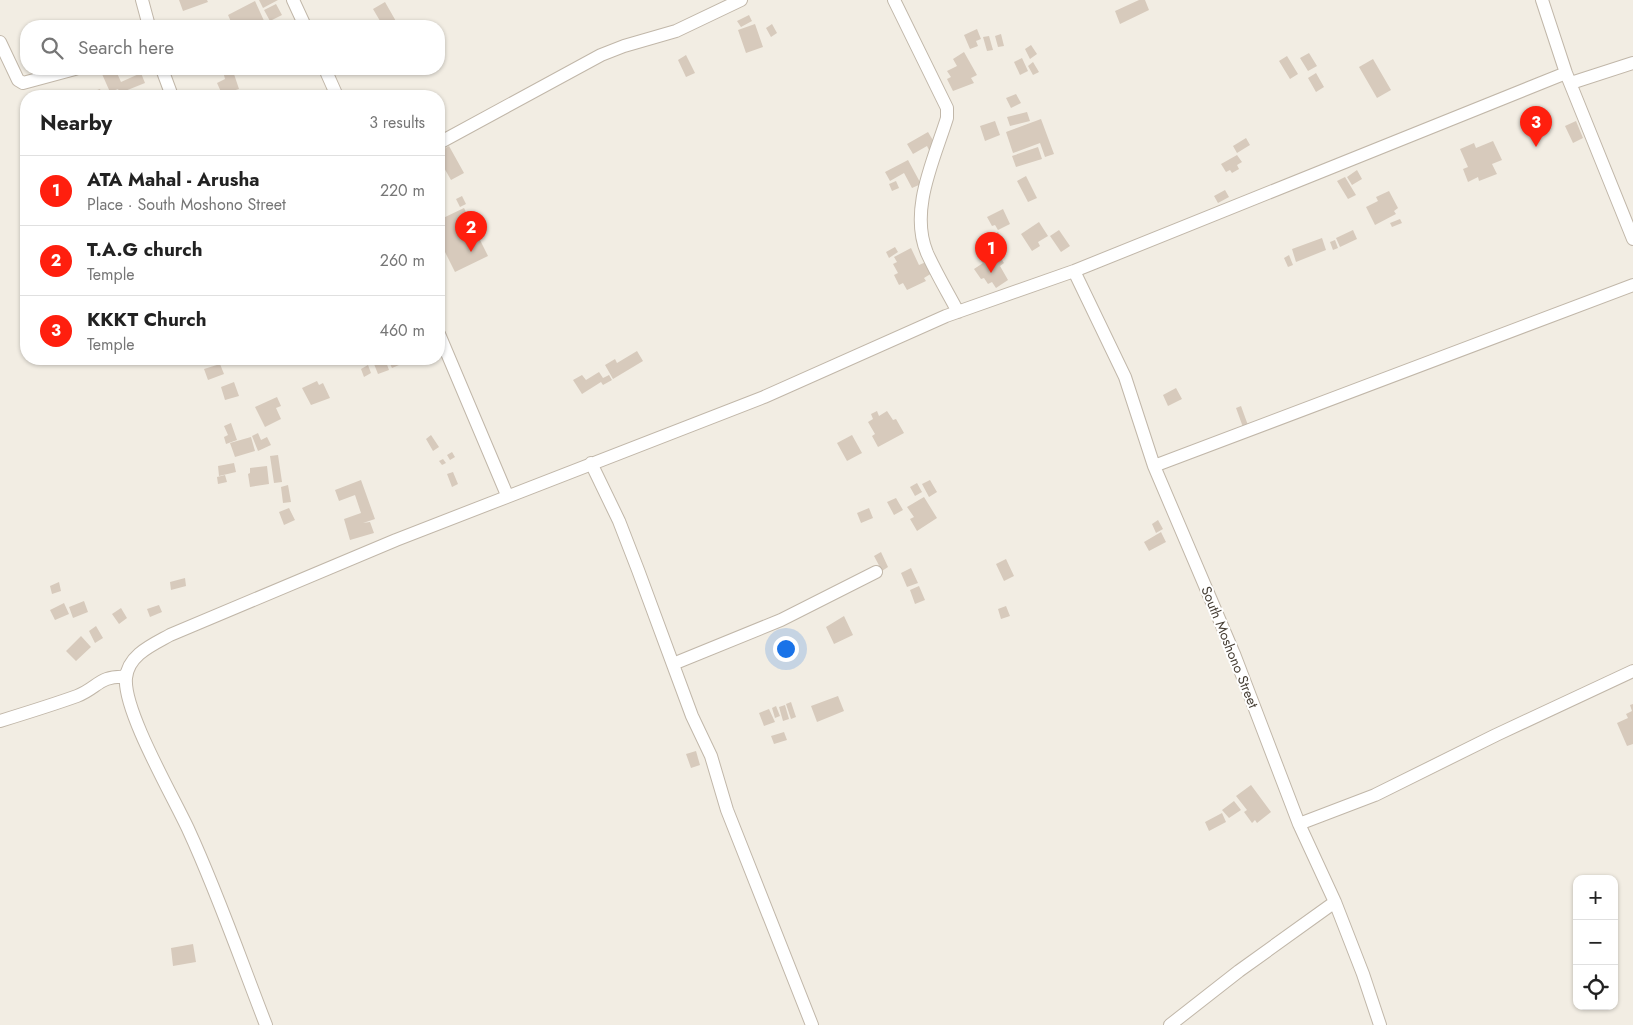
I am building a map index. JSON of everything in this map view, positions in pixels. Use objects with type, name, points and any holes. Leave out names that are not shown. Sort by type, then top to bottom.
[{"type":"street","points":[[142,0],[147,20]]},
{"type":"street","points":[[293,0],[302,20]]},
{"type":"street","points":[[445,140],[601,55],[624,46],[676,31],[741,0]]},
{"type":"street","points":[[894,0],[947,108],[947,118],[923,195],[920,217],[927,253],[958,312]]},
{"type":"street","points":[[1542,0],[1569,78],[1633,239]]},
{"type":"street","points":[[0,42],[18,80],[23,83],[53,75]]},
{"type":"street","points":[[266,1025],[190,833],[134,718],[128,697],[126,676],[134,659],[170,635],[507,496],[764,397],[891,339],[958,312],[1074,271],[1569,78],[1633,63]]},
{"type":"street","points":[[164,75],[170,90]]},
{"type":"street","points":[[328,75],[334,90]]},
{"type":"street","name":"South Moshono Street","points":[[1074,271],[1125,377],[1154,466],[1234,654],[1299,824],[1335,902],[1364,974],[1380,1025]]},
{"type":"street","points":[[1154,466],[1633,285]]},
{"type":"street","points":[[445,348],[507,496]]},
{"type":"street","points":[[591,464],[619,521],[692,716],[711,756],[725,804],[812,1025]]},
{"type":"street","points":[[673,664],[782,620],[876,572]]},
{"type":"street","points":[[1299,824],[1375,795],[1496,734],[1633,671]]},
{"type":"street","points":[[0,721],[80,695],[101,680],[110,677],[126,676]]},
{"type":"street","points":[[1170,1025],[1239,971],[1335,902]]},
{"type":"building","points":[[179,0],[207,0],[208,2],[183,11]]},
{"type":"building","points":[[259,0],[278,0],[263,8]]},
{"type":"building","points":[[1139,0],[1145,0],[1149,10],[1120,24],[1115,11]]},
{"type":"building","points":[[255,1],[264,20],[230,20],[228,15]]},
{"type":"building","points":[[385,2],[395,20],[379,20],[373,9]]},
{"type":"building","points":[[276,4],[282,15],[269,20],[264,10]]},
{"type":"building","points":[[749,15],[752,21],[741,27],[737,21]]},
{"type":"building","points":[[755,24],[763,47],[746,53],[738,30]]},
{"type":"building","points":[[772,24],[777,33],[771,37],[766,28]]},
{"type":"building","points":[[977,29],[981,39],[976,41],[978,46],[970,49],[964,35]]},
{"type":"building","points":[[1001,34],[1004,46],[998,47],[995,36]]},
{"type":"building","points":[[989,36],[993,50],[987,51],[983,37]]},
{"type":"building","points":[[1031,45],[1037,54],[1030,59],[1025,49]]},
{"type":"building","points":[[964,52],[977,75],[971,78],[974,83],[953,91],[947,79],[951,77],[947,71],[957,66],[953,59]]},
{"type":"building","points":[[1309,53],[1317,66],[1308,71],[1300,58]]},
{"type":"building","points":[[686,55],[695,73],[686,77],[678,60]]},
{"type":"building","points":[[1287,56],[1298,74],[1290,79],[1279,61]]},
{"type":"building","points":[[1022,58],[1028,71],[1020,75],[1014,62]]},
{"type":"building","points":[[1373,59],[1391,90],[1377,98],[1359,67]]},
{"type":"building","points":[[1033,62],[1039,72],[1033,75],[1028,66]]},
{"type":"building","points":[[1316,73],[1324,87],[1316,92],[1308,78]]},
{"type":"building","points":[[102,75],[118,75],[121,82],[137,75],[142,75],[145,83],[128,90],[109,90]]},
{"type":"building","points":[[224,75],[234,75],[239,89],[220,90],[217,83],[225,79]]},
{"type":"building","points":[[1016,94],[1021,103],[1011,108],[1006,98]]},
{"type":"building","points":[[1027,112],[1030,121],[1010,126],[1007,117]]},
{"type":"building","points":[[1041,119],[1054,154],[1045,157],[1040,143],[1013,153],[1006,132]]},
{"type":"building","points":[[995,121],[1000,135],[985,141],[980,126]]},
{"type":"building","points":[[1576,121],[1583,138],[1573,143],[1565,126]]},
{"type":"building","points":[[928,132],[934,142],[932,143],[934,147],[929,150],[927,146],[913,154],[907,144]]},
{"type":"building","points":[[1246,138],[1250,145],[1237,153],[1233,146]]},
{"type":"building","points":[[1493,141],[1502,160],[1492,164],[1497,174],[1479,181],[1478,177],[1468,182],[1463,169],[1468,167],[1460,149],[1474,143],[1476,148]]},
{"type":"building","points":[[449,146],[464,173],[451,180],[445,170],[445,148]]},
{"type":"building","points":[[1038,147],[1042,159],[1016,167],[1012,156]]},
{"type":"building","points":[[1237,155],[1242,162],[1237,165],[1239,169],[1232,173],[1230,170],[1226,172],[1221,164]]},
{"type":"building","points":[[908,160],[921,184],[912,188],[904,173],[890,181],[885,172]]},
{"type":"building","points":[[1357,170],[1362,179],[1352,185],[1347,177]]},
{"type":"building","points":[[1026,176],[1037,198],[1028,202],[1017,181]]},
{"type":"building","points":[[1345,177],[1356,195],[1348,199],[1337,181]]},
{"type":"building","points":[[896,181],[899,188],[892,191],[889,184]]},
{"type":"building","points":[[1225,190],[1229,197],[1218,203],[1214,196]]},
{"type":"building","points":[[1389,191],[1398,208],[1394,211],[1396,214],[1375,225],[1366,207],[1378,201],[1376,197]]},
{"type":"building","points":[[462,196],[466,204],[460,207],[456,199]]},
{"type":"building","points":[[464,208],[488,256],[455,272],[445,252],[445,217]]},
{"type":"building","points":[[1003,209],[1010,224],[998,230],[995,225],[992,226],[987,217]]},
{"type":"building","points":[[1400,219],[1402,223],[1392,227],[1390,223]]},
{"type":"building","points":[[1039,222],[1048,236],[1038,242],[1040,246],[1032,251],[1021,234]]},
{"type":"building","points":[[1059,230],[1070,246],[1061,252],[1050,236]]},
{"type":"building","points":[[1353,230],[1357,239],[1340,247],[1336,238]]},
{"type":"building","points":[[998,232],[1002,239],[995,243],[991,236]]},
{"type":"building","points":[[1322,238],[1326,250],[1296,262],[1292,249]]},
{"type":"building","points":[[1335,240],[1338,248],[1333,250],[1330,242]]},
{"type":"building","points":[[895,247],[898,252],[889,258],[886,252]]},
{"type":"building","points":[[911,248],[919,265],[926,262],[932,273],[924,278],[926,281],[907,290],[903,283],[899,285],[894,275],[898,273],[893,264],[897,262],[894,257]]},
{"type":"building","points":[[996,251],[1004,263],[1000,266],[1008,280],[996,288],[992,282],[988,284],[984,278],[981,279],[974,269],[983,263],[981,261]]},
{"type":"building","points":[[1289,255],[1293,265],[1288,267],[1284,258]]},
{"type":"building","points":[[637,351],[643,361],[613,379],[605,365],[615,359],[617,363]]},
{"type":"building","points":[[220,365],[224,374],[208,380],[204,369]]},
{"type":"building","points":[[368,365],[371,373],[364,377],[361,369]]},
{"type":"building","points":[[374,365],[387,365],[389,370],[378,374]]},
{"type":"building","points":[[599,372],[603,378],[609,375],[612,380],[603,385],[601,382],[582,394],[573,380],[582,375],[586,380]]},
{"type":"building","points":[[317,381],[319,385],[323,383],[330,398],[311,405],[302,388]]},
{"type":"building","points":[[234,382],[239,396],[225,400],[221,387]]},
{"type":"building","points":[[1176,388],[1182,399],[1168,406],[1163,395]]},
{"type":"building","points":[[277,397],[281,406],[276,408],[281,419],[265,427],[255,407]]},
{"type":"building","points":[[1241,406],[1249,428],[1244,430],[1236,408]]},
{"type":"building","points":[[877,411],[879,416],[887,411],[893,420],[896,419],[904,433],[878,447],[872,436],[875,434],[868,422],[873,419],[871,414]]},
{"type":"building","points":[[231,423],[237,440],[226,444],[224,437],[228,435],[224,426]]},
{"type":"building","points":[[258,433],[261,440],[267,437],[271,445],[258,451],[252,436]]},
{"type":"building","points":[[431,435],[439,447],[433,451],[426,439]]},
{"type":"building","points":[[852,435],[862,453],[847,461],[837,443]]},
{"type":"building","points":[[251,437],[255,451],[235,457],[230,443]]},
{"type":"building","points":[[452,452],[455,457],[450,460],[447,455]]},
{"type":"building","points":[[278,455],[282,482],[274,483],[270,456]]},
{"type":"building","points":[[443,459],[446,463],[442,465],[439,461]]},
{"type":"building","points":[[234,463],[236,472],[219,476],[218,466]]},
{"type":"building","points":[[267,466],[269,484],[250,487],[248,474],[250,473],[250,468]]},
{"type":"building","points":[[453,472],[458,484],[452,487],[447,474]]},
{"type":"building","points":[[225,475],[227,482],[218,484],[217,477]]},
{"type":"building","points":[[361,480],[375,519],[363,523],[370,522],[374,533],[350,540],[344,519],[361,513],[355,495],[339,501],[335,490]]},
{"type":"building","points":[[930,480],[937,492],[929,497],[922,484]]},
{"type":"building","points":[[917,483],[922,492],[915,496],[910,487]]},
{"type":"building","points":[[288,485],[291,502],[283,503],[281,487]]},
{"type":"building","points":[[924,497],[937,518],[917,531],[910,519],[914,517],[907,507]]},
{"type":"building","points":[[896,498],[903,510],[894,515],[887,502]]},
{"type":"building","points":[[289,508],[295,520],[284,525],[279,512]]},
{"type":"building","points":[[869,508],[873,518],[861,523],[857,513]]},
{"type":"building","points":[[1158,520],[1163,529],[1156,533],[1152,524]]},
{"type":"building","points":[[1161,532],[1166,542],[1149,551],[1144,542]]},
{"type":"building","points":[[881,552],[888,567],[882,571],[874,556]]},
{"type":"building","points":[[1006,559],[1014,576],[1004,581],[996,564]]},
{"type":"building","points":[[911,568],[918,583],[907,587],[901,573]]},
{"type":"building","points":[[185,578],[186,586],[171,590],[170,582]]},
{"type":"building","points":[[59,582],[61,591],[52,594],[50,586]]},
{"type":"building","points":[[919,586],[925,600],[915,604],[910,590]]},
{"type":"building","points":[[84,601],[88,612],[73,618],[69,607]]},
{"type":"building","points":[[64,603],[69,614],[55,620],[50,610]]},
{"type":"building","points":[[159,605],[162,612],[150,617],[147,609]]},
{"type":"building","points":[[1006,606],[1010,616],[1001,619],[998,609]]},
{"type":"building","points":[[121,608],[127,618],[119,624],[112,614]]},
{"type":"building","points":[[844,616],[853,635],[834,644],[826,627]]},
{"type":"building","points":[[96,626],[103,638],[95,643],[89,631]]},
{"type":"building","points":[[81,636],[91,647],[76,661],[66,651]]},
{"type":"building","points":[[838,696],[844,711],[817,722],[811,706]]},
{"type":"building","points":[[791,702],[796,717],[791,719],[786,704]]},
{"type":"building","points":[[1633,704],[1633,744],[1627,746],[1617,723],[1628,718],[1626,714],[1632,711],[1630,705]]},
{"type":"building","points":[[785,705],[789,719],[783,721],[779,707]]},
{"type":"building","points":[[776,706],[780,716],[775,718],[772,708]]},
{"type":"building","points":[[769,709],[775,722],[764,726],[759,713]]},
{"type":"building","points":[[784,732],[787,740],[774,744],[771,736]]},
{"type":"building","points":[[696,751],[700,765],[691,768],[686,754]]},
{"type":"building","points":[[1251,785],[1271,812],[1257,823],[1255,820],[1252,823],[1244,812],[1247,810],[1236,796]]},
{"type":"building","points":[[1234,801],[1241,810],[1229,818],[1222,810]]},
{"type":"building","points":[[1222,813],[1226,822],[1209,831],[1205,822]]},
{"type":"building","points":[[193,944],[196,962],[173,966],[171,948]]},
{"type":"place","name":"KKKT Church","points":[[1536,147]]},
{"type":"place","name":"T.A.G church","points":[[471,252]]},
{"type":"place","name":"ATA Mahal - Arusha","points":[[991,273]]}]
